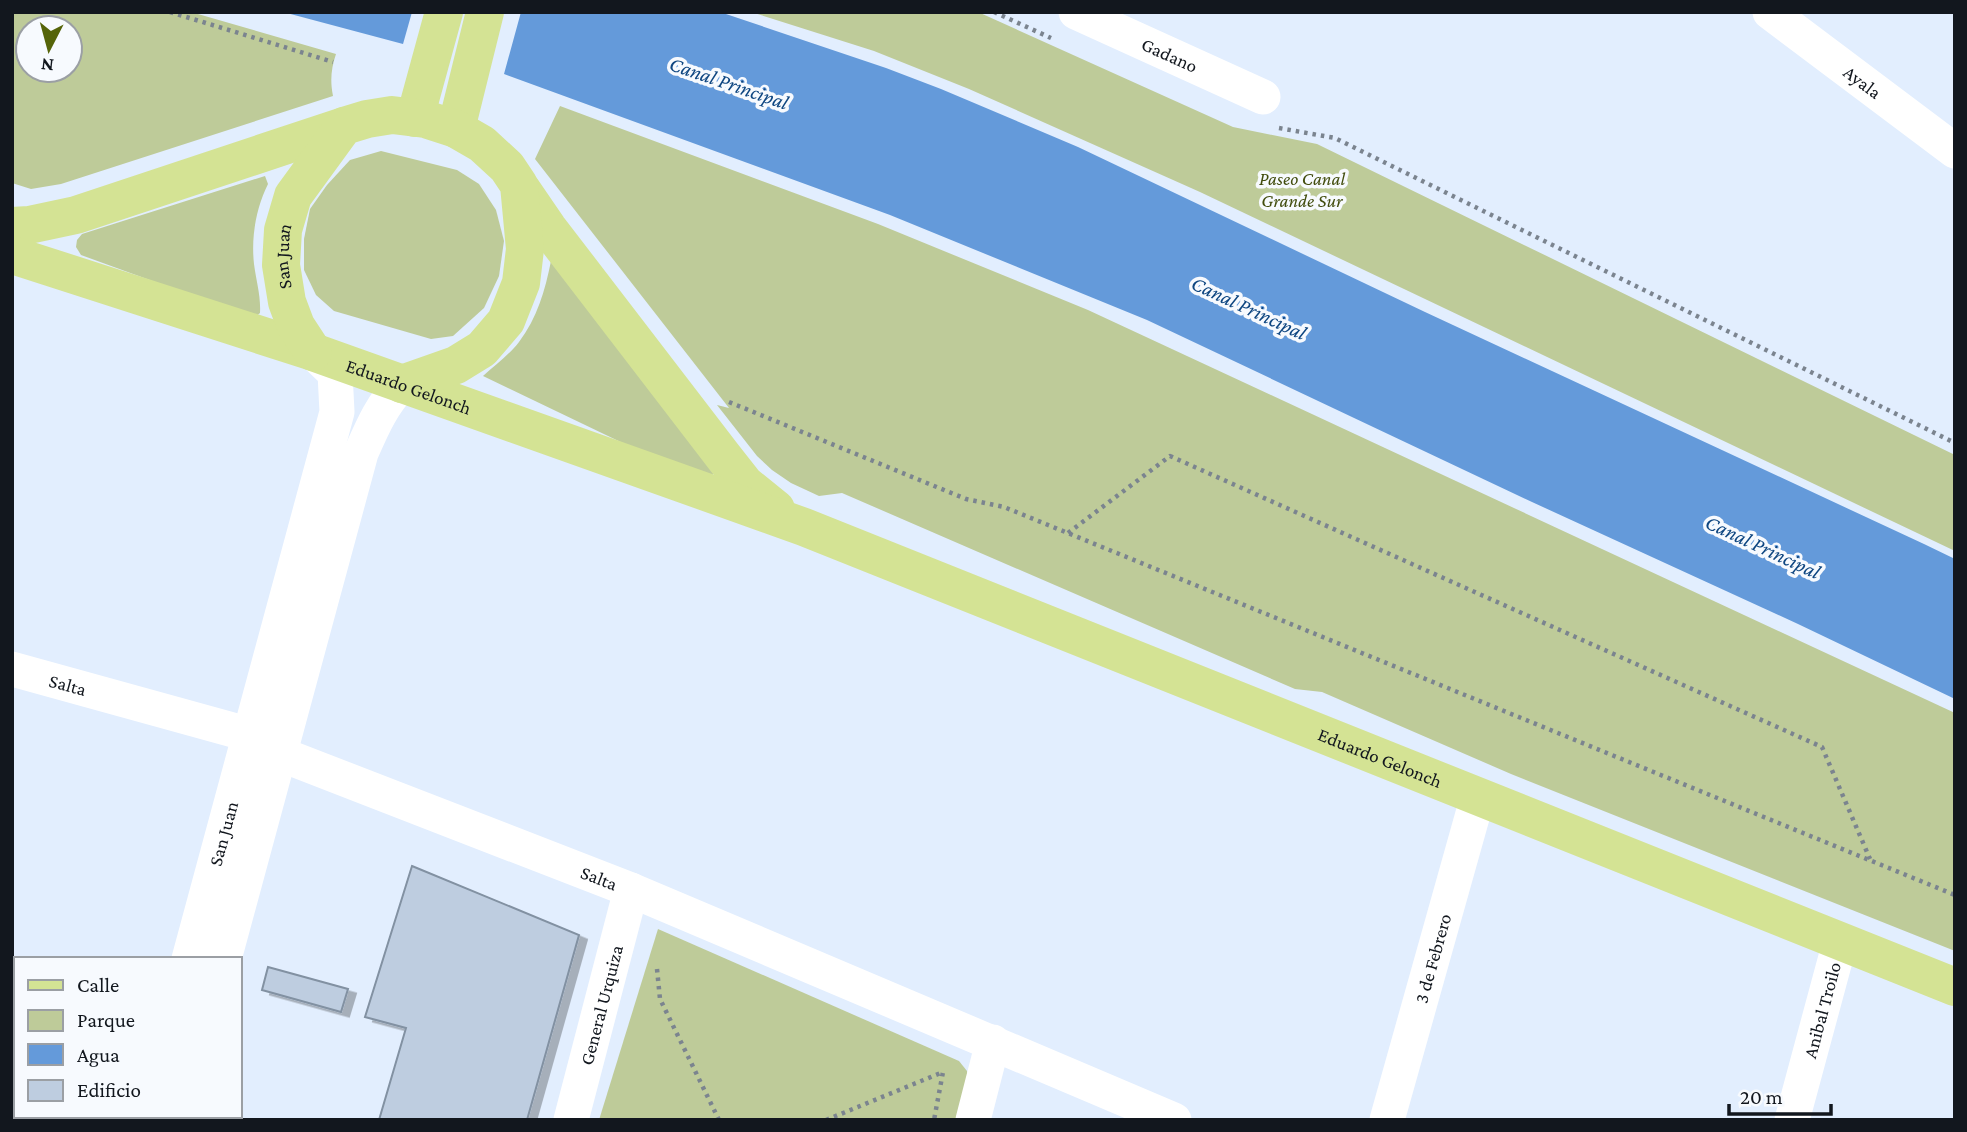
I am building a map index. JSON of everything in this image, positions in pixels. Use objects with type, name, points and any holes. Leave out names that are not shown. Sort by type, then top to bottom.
[{"type":"main road","points":[[415,118],[444,12]]},
{"type":"main road","points":[[456,129],[485,12]]},
{"type":"main road","points":[[12,226],[76,215],[367,119],[392,115],[425,119],[456,129],[482,144],[507,167],[519,185],[525,249],[521,283],[506,321],[482,349],[456,365],[402,384]]},
{"type":"main road","name":"San Juan","points":[[313,352],[296,326],[287,302],[281,265],[283,230],[293,196],[344,126]]},
{"type":"main road","name":"Eduardo Gelonch","points":[[519,185],[548,228],[745,484],[769,505],[804,527]]},
{"type":"main road","name":"Eduardo Gelonch","points":[[12,255],[313,352],[804,527],[1955,987]]},
{"type":"street","name":"Gadano","points":[[1076,12],[1268,112]]},
{"type":"street","name":"Ayala","points":[[1770,12],[1955,151]]},
{"type":"street","name":"San Juan","points":[[190,957],[337,412],[335,373],[313,352]]},
{"type":"street","name":"San Juan","points":[[225,957],[361,453],[375,420],[402,384]]},
{"type":"street","name":"Salta","points":[[12,669],[251,735],[279,754],[632,890],[1174,1120]]},
{"type":"street","name":"3 de Febrero","points":[[1387,1120],[1478,796]]},
{"type":"street","name":"General Urquiza","points":[[571,1120],[632,890]]},
{"type":"street","name":"Anibal Troilo","points":[[1792,1120],[1840,942]]},
{"type":"street","points":[[973,1120],[993,1042]]},
{"type":"path","points":[[170,12],[333,62]]},
{"type":"path","points":[[994,12],[1055,40]]},
{"type":"path","points":[[1268,112],[1335,138],[1955,443]]},
{"type":"path","points":[[723,400],[966,499],[1004,507],[1955,895]]},
{"type":"path","points":[[1068,533],[1170,456],[1822,747],[1870,859]]},
{"type":"path","points":[[657,969],[660,999],[719,1120]]},
{"type":"path","points":[[826,1120],[943,1072],[934,1120]]},
{"type":"green space","points":[[12,12],[191,12],[336,54],[332,75],[333,96],[61,184],[31,189],[12,183]]},
{"type":"green space","name":"Paseo Canal Grande Sur","points":[[751,12],[978,12],[1233,127],[1317,144],[1955,455],[1955,551],[1200,192],[969,89],[874,51]]},
{"type":"green space","points":[[560,106],[878,224],[1088,310],[1955,713],[1955,951],[1511,774],[1322,692],[1295,689],[842,493],[819,496],[791,483],[757,456],[717,405],[729,408],[535,159]]},
{"type":"green space","points":[[381,151],[457,170],[479,184],[496,210],[504,241],[499,276],[484,308],[453,336],[431,339],[334,311],[316,295],[304,270],[304,239],[310,209],[350,160]]},
{"type":"green space","points":[[265,176],[268,184],[260,203],[254,233],[253,254],[260,313],[254,318],[81,255],[76,247],[82,234]]},
{"type":"green space","points":[[551,261],[714,473],[706,483],[483,376],[511,351],[531,323]]},
{"type":"green space","points":[[658,929],[959,1061],[967,1071],[968,1080],[957,1120],[599,1120]]},
{"type":"water","points":[[283,12],[412,12],[403,44]]},
{"type":"water","name":"Canal Principal","points":[[521,12],[720,12],[886,68],[1078,147],[1924,544],[1955,559],[1955,699],[1147,320],[890,215],[504,74]]},
{"type":"building","points":[[412,866],[579,935],[527,1120],[379,1120],[406,1028],[365,1017]]},
{"type":"building","points":[[268,967],[348,989],[341,1012],[262,990]]}]
